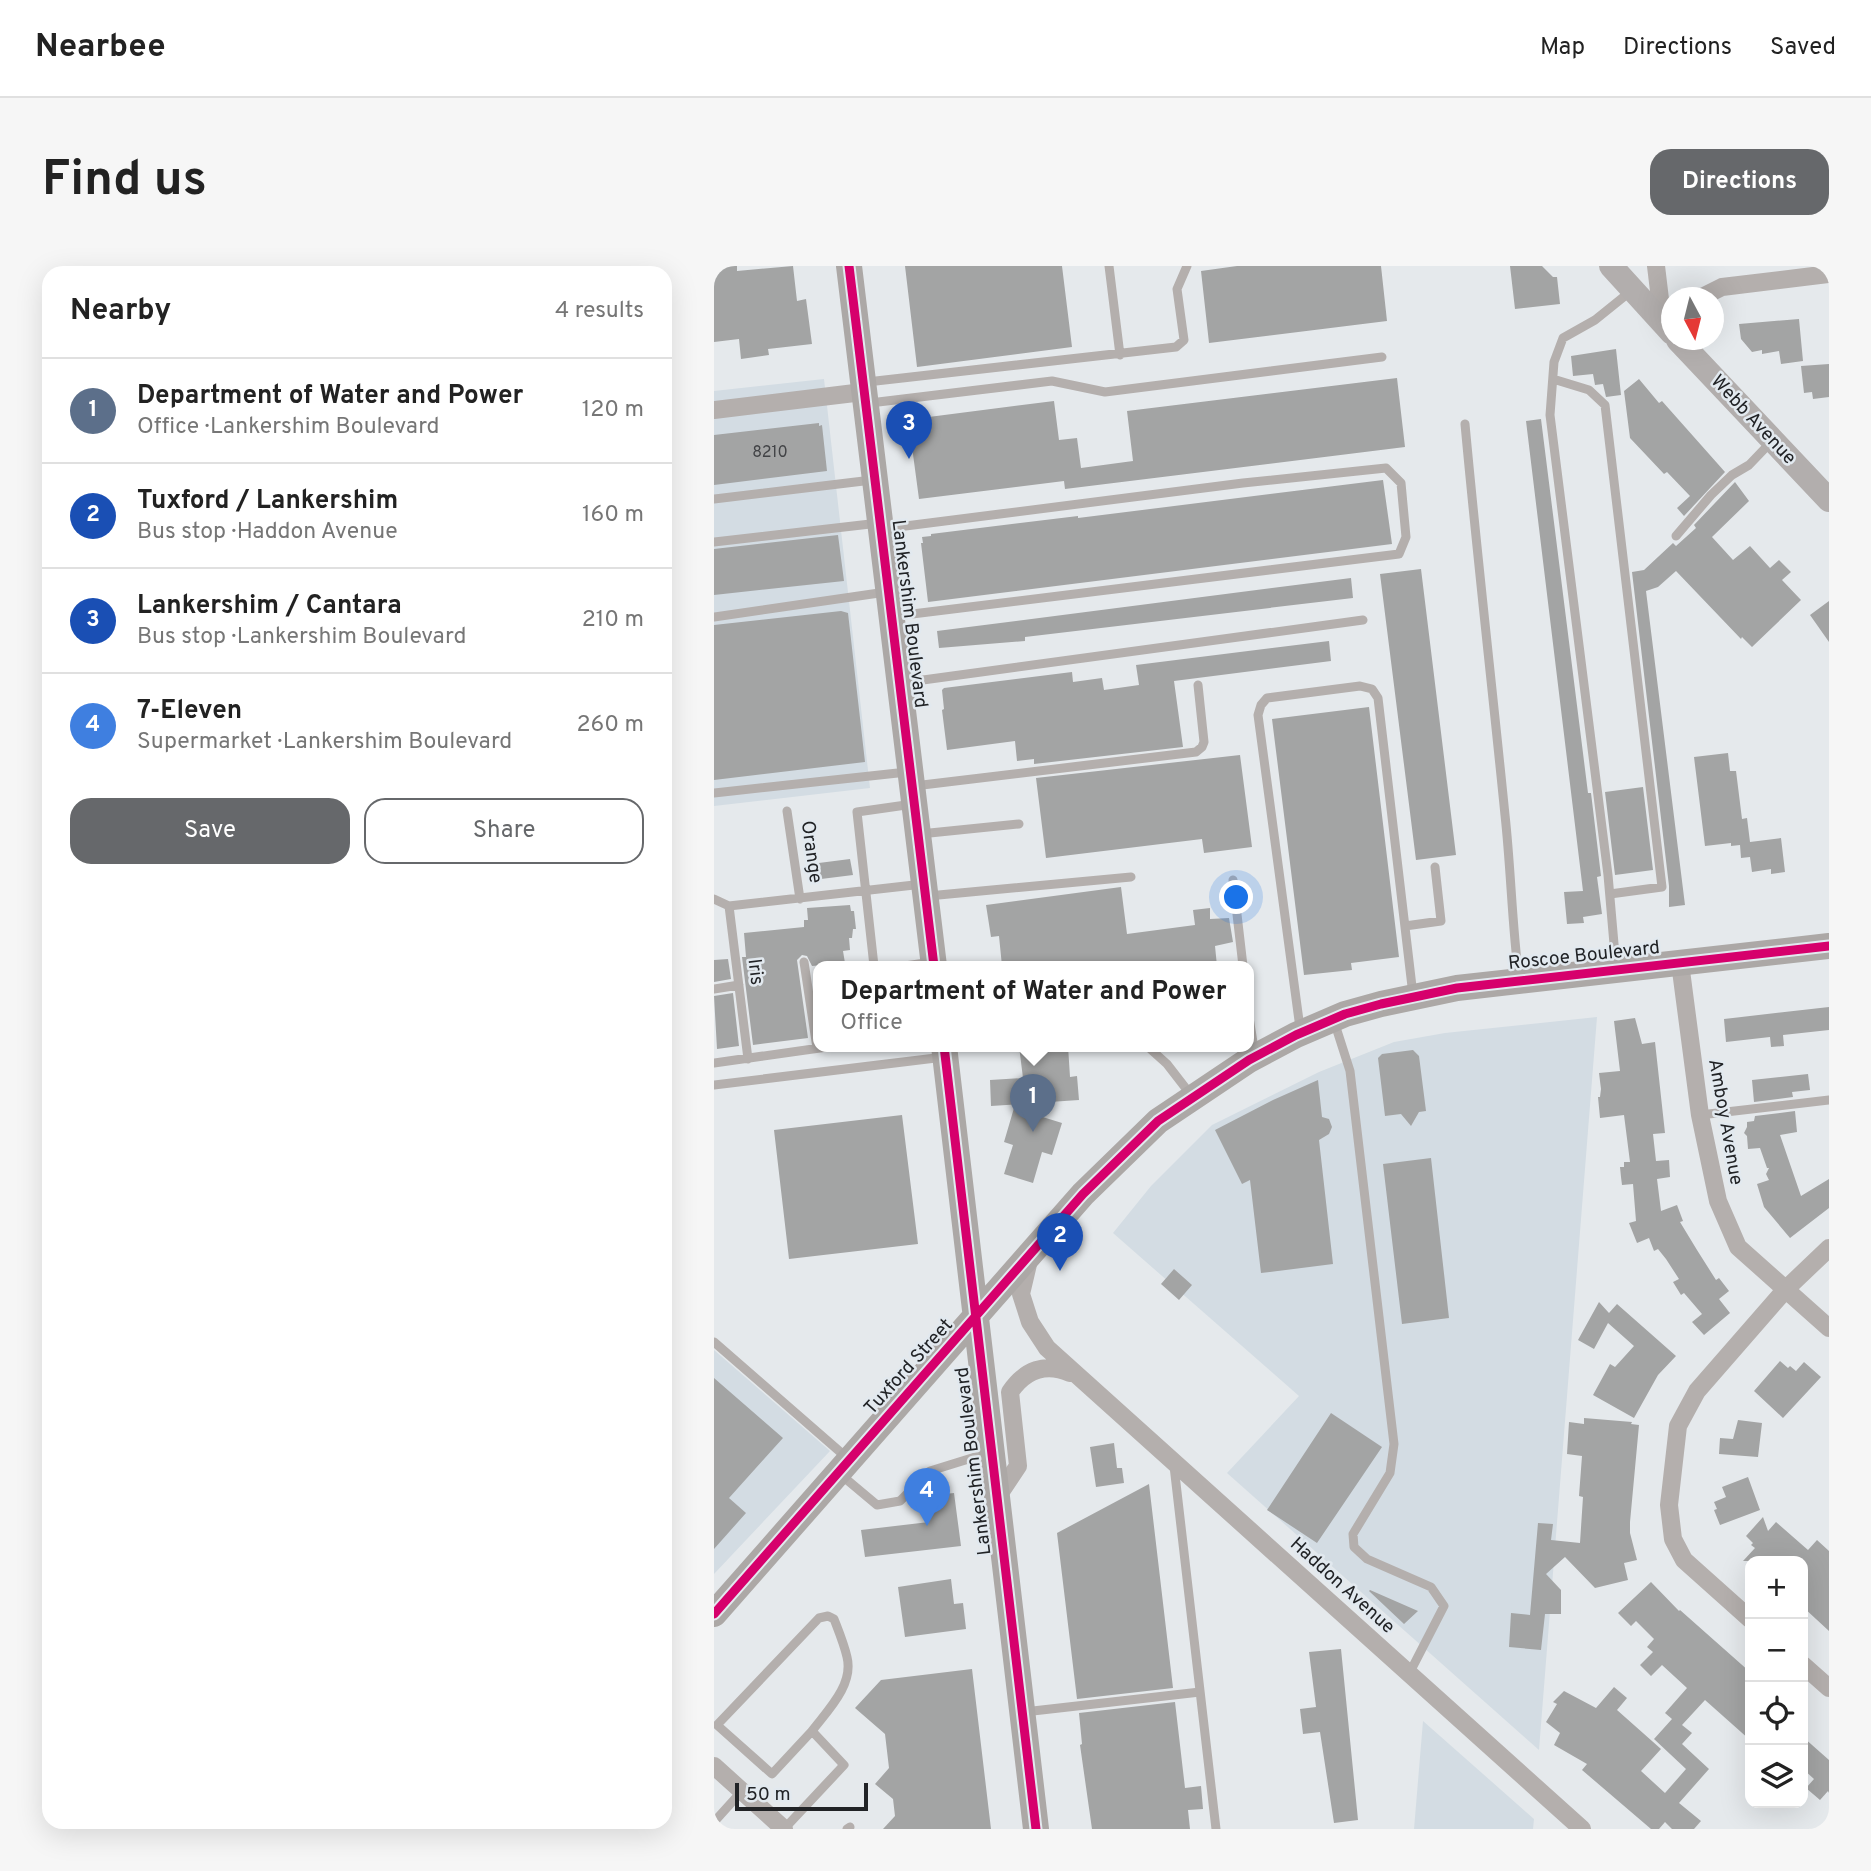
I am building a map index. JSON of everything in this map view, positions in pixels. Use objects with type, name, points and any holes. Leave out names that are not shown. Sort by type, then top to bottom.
[{"type":"main road","name":"Lankershim Boulevard","points":[[849,266],[934,961]]},
{"type":"main road","name":"Roscoe Boulevard","points":[[1340,1017],[1457,988],[1829,946]]},
{"type":"main road","name":"Tuxford Street","points":[[714,1614],[1083,1194],[1124,1152],[1158,1121],[1255,1057],[1301,1033],[1340,1017]]},
{"type":"main road","name":"Lankershim Boulevard","points":[[945,1052],[1036,1829]]},
{"type":"street","name":"Webb Avenue","points":[[1611,266],[1661,318]]},
{"type":"street","points":[[1656,266],[1661,287]]},
{"type":"street","points":[[1722,287],[1829,274]]},
{"type":"street","name":"Webb Avenue","points":[[1691,350],[1829,500]]},
{"type":"street","points":[[714,410],[863,393]]},
{"type":"street","name":"Amboy Avenue","points":[[1680,963],[1700,1115],[1718,1201],[1738,1247],[1829,1328]]},
{"type":"street","points":[[1745,1615],[1684,1560],[1673,1539],[1669,1505],[1678,1426],[1697,1391],[1786,1289],[1829,1248]]},
{"type":"street","name":"Haddon Avenue","points":[[1031,1253],[1021,1294],[1025,1313],[1046,1348],[1582,1829]]},
{"type":"street","points":[[996,1499],[1018,1466],[1010,1392],[1025,1375],[1045,1367],[1060,1368],[1073,1374]]},
{"type":"street","points":[[1808,1669],[1829,1688]]},
{"type":"street","points":[[714,1766],[784,1829]]},
{"type":"lane","points":[[1109,266],[1120,355]]},
{"type":"lane","points":[[863,393],[1176,347],[1184,340],[1177,289],[1187,266]]},
{"type":"lane","points":[[1616,970],[1610,894],[1550,415],[1554,362],[1563,338],[1595,320],[1633,290]]},
{"type":"lane","points":[[863,393],[1052,381],[1105,392],[1382,357]]},
{"type":"lane","points":[[1553,379],[1589,390],[1605,405],[1662,887],[1610,894]]},
{"type":"lane","points":[[1465,424],[1506,819],[1512,925],[1519,981]]},
{"type":"lane","points":[[1676,536],[1710,495],[1732,474],[1749,465],[1773,440]]},
{"type":"lane","points":[[714,542],[880,526],[1386,468],[1402,483],[1406,537],[1399,554],[890,604],[714,617]]},
{"type":"lane","points":[[714,499],[874,479]]},
{"type":"lane","points":[[900,683],[1363,620]]},
{"type":"lane","points":[[714,793],[912,787],[1196,752],[1204,742],[1198,685]]},
{"type":"lane","points":[[1301,1033],[1258,715],[1267,698],[1360,686],[1372,689],[1378,698],[1413,997]]},
{"type":"lane","points":[[873,961],[857,812],[912,787]]},
{"type":"lane","name":"Orange","points":[[787,811],[800,899]]},
{"type":"lane","points":[[918,834],[1019,824]]},
{"type":"lane","points":[[1405,926],[1441,921],[1435,867]]},
{"type":"lane","points":[[714,899],[729,906],[864,891],[925,890],[1130,877]]},
{"type":"lane","points":[[1233,880],[1242,961]]},
{"type":"lane","name":"Iris","points":[[729,906],[748,1059]]},
{"type":"lane","points":[[804,962],[813,1022]]},
{"type":"lane","points":[[714,989],[739,985]]},
{"type":"lane","points":[[1340,1017],[1350,1071],[1394,1444],[1390,1473],[1353,1534],[1354,1547],[1367,1559],[1431,1587],[1444,1606],[1409,1674]]},
{"type":"lane","points":[[714,1063],[813,1049]]},
{"type":"lane","points":[[1254,1050],[1255,1057]]},
{"type":"lane","points":[[714,1085],[938,1052]]},
{"type":"lane","points":[[1154,1052],[1167,1064],[1192,1097]]},
{"type":"lane","points":[[1700,1115],[1829,1100]]},
{"type":"lane","points":[[714,1342],[844,1467],[877,1505],[900,1501],[930,1471],[991,1452]]},
{"type":"lane","points":[[1174,1464],[1216,1829]]},
{"type":"lane","points":[[828,1616],[834,1619],[848,1660],[847,1676],[843,1688],[812,1731],[772,1774],[717,1725],[819,1618],[828,1616]]},
{"type":"lane","points":[[1022,1712],[1200,1692]]},
{"type":"lane","points":[[784,1829],[844,1765],[812,1731]]},
{"type":"lane","points":[[714,1822],[742,1791]]},
{"type":"shaded area","points":[[824,379],[870,788],[714,806],[714,391]]},
{"type":"shaded area","points":[[1597,1017],[1539,1750],[1227,1473],[1299,1396],[1113,1233],[1151,1186],[1212,1125],[1319,1072],[1394,1042],[1445,1033]]},
{"type":"shaded area","points":[[714,1350],[830,1451],[714,1574]]},
{"type":"shaded area","points":[[1423,1721],[1534,1819],[1533,1829],[1414,1829]]},
{"type":"building","points":[[714,266],[737,266],[737,271],[793,266],[797,301],[806,299],[812,344],[768,349],[769,355],[741,359],[739,339],[714,342]]},
{"type":"building","points":[[905,266],[1062,266],[1072,347],[917,367]]},
{"type":"building","points":[[1237,266],[1381,266],[1387,321],[1209,343],[1201,271]]},
{"type":"building","points":[[1510,266],[1542,266],[1553,277],[1557,277],[1560,304],[1515,309]]},
{"type":"building","points":[[1799,319],[1803,361],[1781,364],[1779,351],[1762,354],[1762,350],[1752,352],[1741,339],[1739,324]]},
{"type":"building","points":[[1616,349],[1621,395],[1606,397],[1603,384],[1595,385],[1593,374],[1573,376],[1571,356]]},
{"type":"building","points":[[1829,364],[1829,397],[1813,399],[1812,392],[1804,393],[1801,366]]},
{"type":"building","points":[[1397,378],[1405,447],[1065,489],[1064,481],[919,499],[908,417],[921,415],[921,418],[1054,401],[1059,440],[1077,438],[1081,468],[1133,461],[1127,411]]},
{"type":"building","points":[[1639,379],[1725,472],[1684,516],[1677,508],[1690,496],[1667,472],[1664,474],[1630,438],[1624,391]]},
{"type":"building","points":[[1541,419],[1601,876],[1597,877],[1602,914],[1583,917],[1584,923],[1567,924],[1564,892],[1583,891],[1526,421]]},
{"type":"building","points":[[819,423],[819,426],[822,425],[827,471],[714,485],[714,435]]},
{"type":"building","points":[[1383,480],[1392,544],[928,602],[921,543],[922,537],[931,534]]},
{"type":"building","points":[[1735,482],[1749,501],[1712,537],[1733,560],[1750,546],[1770,568],[1779,560],[1791,572],[1782,580],[1801,600],[1752,647],[1742,637],[1741,639],[1676,571],[1658,587],[1646,591],[1685,905],[1669,907],[1669,886],[1632,572],[1644,570],[1673,543],[1676,546],[1696,528],[1694,525]]},
{"type":"building","points":[[838,535],[844,581],[714,595],[714,549]]},
{"type":"building","points":[[1421,569],[1456,855],[1416,860],[1380,574]]},
{"type":"building","points":[[1351,578],[1353,598],[1025,637],[1025,641],[939,648],[937,631]]},
{"type":"building","points":[[1829,601],[1829,642],[1810,615]]},
{"type":"building","points":[[841,611],[848,613],[865,762],[714,780],[714,625]]},
{"type":"building","points":[[1329,641],[1331,661],[1174,681],[1183,747],[1034,764],[1034,759],[1017,761],[1015,741],[947,750],[942,710],[944,688],[1072,672],[1073,682],[1102,678],[1104,690],[1139,685],[1136,665]]},
{"type":"building","points":[[1369,707],[1399,957],[1351,963],[1352,970],[1304,975],[1272,719]]},
{"type":"building","points":[[1728,753],[1730,771],[1736,771],[1742,819],[1747,818],[1750,842],[1781,838],[1785,872],[1771,874],[1771,869],[1752,872],[1750,857],[1741,858],[1740,845],[1731,846],[1731,843],[1705,846],[1694,757]]},
{"type":"building","points":[[1240,755],[1252,847],[1204,853],[1202,839],[1046,858],[1036,778]]},
{"type":"building","points":[[1643,787],[1653,870],[1615,875],[1605,792]]},
{"type":"building","points":[[850,859],[853,875],[813,880],[811,864]]},
{"type":"building","points":[[1121,887],[1127,934],[1195,925],[1193,910],[1210,908],[1210,919],[1229,918],[1233,942],[1215,946],[1216,961],[1002,961],[999,936],[991,937],[986,905]]},
{"type":"building","points":[[850,905],[851,911],[854,911],[856,929],[853,929],[852,938],[849,938],[850,950],[843,951],[845,961],[813,961],[812,966],[807,956],[802,955],[797,960],[808,1038],[753,1045],[742,957],[746,957],[744,933],[804,927],[804,920],[808,920],[807,908]]},
{"type":"building","points":[[728,959],[731,979],[714,982],[714,960]]},
{"type":"building","points":[[733,993],[739,1046],[717,1049],[714,996]]},
{"type":"building","points":[[1829,1007],[1829,1030],[1783,1035],[1784,1046],[1771,1047],[1770,1037],[1726,1042],[1724,1019]]},
{"type":"building","points":[[1635,1018],[1642,1044],[1655,1042],[1665,1133],[1653,1134],[1656,1161],[1669,1160],[1670,1177],[1657,1179],[1661,1211],[1677,1205],[1683,1221],[1680,1222],[1716,1280],[1719,1278],[1729,1291],[1719,1299],[1730,1313],[1704,1335],[1692,1322],[1702,1314],[1684,1293],[1681,1295],[1673,1282],[1679,1279],[1666,1259],[1658,1249],[1654,1251],[1649,1238],[1637,1243],[1629,1223],[1636,1221],[1633,1184],[1622,1185],[1621,1177],[1620,1167],[1624,1167],[1624,1162],[1630,1162],[1624,1115],[1600,1118],[1599,1073],[1620,1071],[1614,1021]]},
{"type":"building","points":[[1413,1050],[1419,1056],[1426,1111],[1419,1112],[1411,1126],[1401,1114],[1385,1116],[1378,1058],[1382,1054]]},
{"type":"building","points":[[1020,1052],[1068,1052],[1070,1077],[1077,1076],[1079,1100],[991,1106],[990,1080],[1023,1078]]},
{"type":"building","points":[[1808,1074],[1810,1090],[1792,1092],[1793,1097],[1754,1102],[1752,1080]]},
{"type":"building","points":[[1318,1080],[1322,1117],[1329,1119],[1332,1127],[1329,1134],[1319,1140],[1333,1264],[1261,1273],[1250,1180],[1242,1184],[1215,1130]]},
{"type":"building","points":[[1014,1108],[1062,1123],[1052,1155],[1042,1152],[1033,1183],[1004,1174],[1013,1145],[1004,1142]]},
{"type":"building","points":[[1795,1111],[1797,1132],[1780,1135],[1801,1196],[1829,1179],[1829,1208],[1790,1238],[1764,1207],[1757,1184],[1769,1180],[1766,1174],[1769,1168],[1760,1148],[1748,1149],[1747,1136],[1744,1133],[1747,1122],[1754,1121],[1755,1116]]},
{"type":"building","points":[[902,1115],[918,1244],[789,1259],[774,1130]]},
{"type":"building","points":[[1431,1158],[1449,1318],[1402,1324],[1383,1164]]},
{"type":"building","points":[[1174,1269],[1192,1285],[1179,1300],[1161,1284]]},
{"type":"building","points":[[1599,1302],[1609,1313],[1617,1304],[1676,1356],[1658,1375],[1634,1418],[1593,1395],[1610,1364],[1615,1367],[1634,1346],[1608,1323],[1594,1349],[1578,1340]]},
{"type":"building","points":[[1780,1361],[1796,1371],[1804,1362],[1821,1377],[1783,1418],[1754,1391]]},
{"type":"building","points":[[714,1378],[783,1438],[729,1498],[746,1513],[714,1549]]},
{"type":"building","points":[[1331,1413],[1382,1447],[1317,1543],[1267,1510]]},
{"type":"building","points":[[1584,1418],[1639,1425],[1630,1522],[1637,1560],[1624,1563],[1628,1580],[1595,1588],[1565,1557],[1546,1574],[1561,1590],[1561,1614],[1545,1614],[1541,1650],[1509,1647],[1511,1613],[1530,1615],[1538,1523],[1553,1524],[1551,1540],[1580,1543],[1582,1456],[1567,1454],[1569,1422],[1584,1424]]},
{"type":"building","points":[[1738,1420],[1762,1423],[1758,1457],[1719,1454],[1720,1438],[1733,1439]]},
{"type":"building","points":[[1114,1443],[1117,1468],[1122,1468],[1124,1483],[1096,1487],[1090,1447]]},
{"type":"building","points":[[1748,1477],[1760,1510],[1720,1525],[1714,1502],[1726,1497],[1722,1487]]},
{"type":"building","points":[[1149,1484],[1173,1688],[1077,1699],[1057,1533]]},
{"type":"building","points":[[954,1493],[961,1546],[865,1557],[861,1530],[929,1522],[926,1496]]},
{"type":"building","points":[[1763,1517],[1768,1531],[1776,1522],[1808,1550],[1817,1540],[1829,1551],[1829,1631],[1808,1612],[1808,1556],[1748,1556],[1755,1548],[1746,1536]]},
{"type":"building","points":[[951,1579],[954,1604],[963,1603],[966,1629],[905,1637],[898,1587]]},
{"type":"building","points":[[1651,1582],[1679,1611],[1745,1668],[1745,1736],[1705,1700],[1682,1725],[1692,1733],[1682,1744],[1709,1769],[1679,1803],[1701,1821],[1694,1829],[1672,1829],[1665,1822],[1659,1829],[1651,1829],[1582,1770],[1587,1764],[1554,1745],[1560,1733],[1546,1722],[1557,1704],[1553,1702],[1564,1691],[1596,1708],[1614,1687],[1627,1698],[1617,1710],[1661,1749],[1641,1771],[1665,1793],[1686,1769],[1654,1739],[1672,1719],[1665,1713],[1687,1688],[1662,1665],[1651,1676],[1640,1665],[1653,1652],[1647,1647],[1654,1639],[1636,1621],[1631,1626],[1618,1613]]},
{"type":"building","points":[[1370,1590],[1418,1611],[1404,1624]]},
{"type":"building","points":[[1341,1649],[1358,1820],[1334,1823],[1320,1732],[1303,1734],[1300,1709],[1316,1707],[1309,1652]]},
{"type":"building","points":[[972,1669],[991,1829],[883,1829],[895,1816],[893,1799],[875,1784],[889,1768],[885,1734],[855,1708],[881,1680]]},
{"type":"building","points":[[1175,1702],[1185,1788],[1201,1786],[1203,1809],[1188,1810],[1190,1829],[1092,1829],[1080,1745],[1079,1713]]},
{"type":"building","points":[[1808,1741],[1829,1760],[1829,1793],[1828,1791],[1820,1800],[1808,1790],[1814,1779],[1808,1774]]},
{"type":"cycle path","points":[[849,266],[933,961]]},
{"type":"cycle path","points":[[714,1614],[1083,1194],[1158,1121],[1249,1060],[1296,1035],[1345,1014],[1457,988],[1829,946]]},
{"type":"cycle path","points":[[945,1052],[1036,1829]]},
{"type":"place","name":"Lankershim / Cantara","points":[[909,459]]},
{"type":"place","name":"Department of Water and Power","points":[[1033,1132]]},
{"type":"place","name":"Tuxford / Lankershim","points":[[1060,1271]]},
{"type":"place","name":"7-Eleven","points":[[927,1526]]}]
